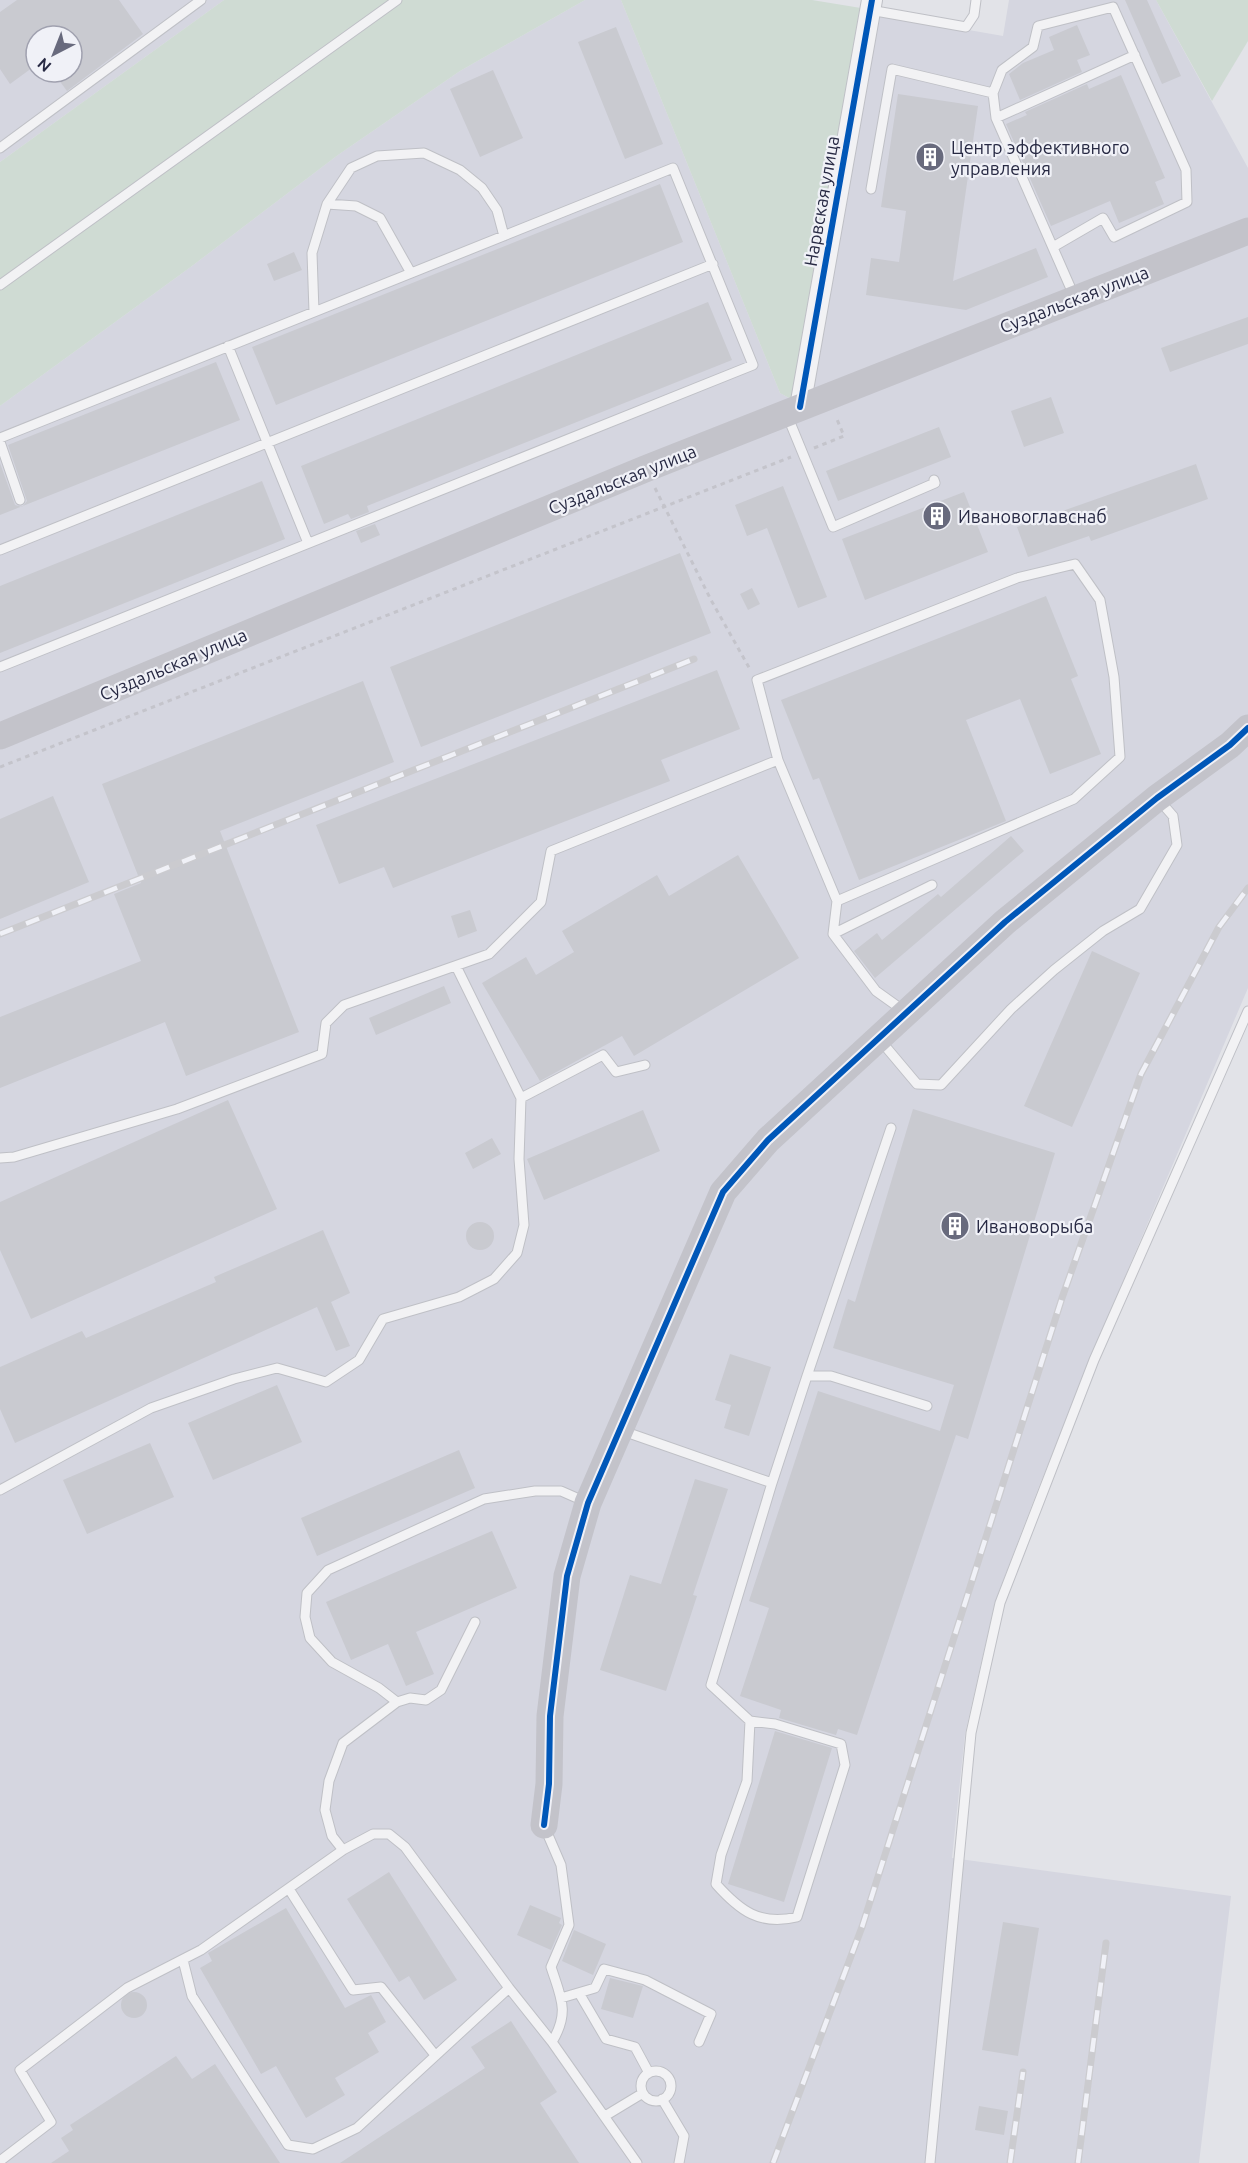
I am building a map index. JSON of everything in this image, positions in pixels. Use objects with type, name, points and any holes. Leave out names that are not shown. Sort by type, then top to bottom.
[{"type":"street","name":"Нарвская улица","points":[[793,409],[871,5]]},
{"type":"street","name":"Суздальская улица","points":[[0,736],[793,409],[1248,231]]},
{"type":"street","points":[[544,1825],[549,1784],[550,1716],[567,1576],[588,1503],[723,1192],[768,1140],[1005,922],[1157,798],[1230,745],[1248,728]]},
{"type":"lane","points":[[0,148],[201,0]]},
{"type":"lane","points":[[0,285],[397,0]]},
{"type":"lane","points":[[871,5],[966,27],[974,15],[976,0]]},
{"type":"lane","points":[[1053,247],[1103,218],[1114,237],[1187,202],[1186,170],[1113,7],[1038,26],[1033,47],[1002,70],[993,93],[996,118],[1075,298]]},
{"type":"lane","points":[[996,118],[1135,55]]},
{"type":"lane","points":[[871,189],[892,69],[993,93]]},
{"type":"lane","points":[[314,312],[312,253],[327,204],[351,168],[377,156],[424,153],[460,170],[482,188],[496,210],[504,236]]},
{"type":"lane","points":[[0,667],[753,365],[674,168],[228,346],[0,440],[20,500]]},
{"type":"lane","points":[[327,204],[356,206],[380,218],[411,273]]},
{"type":"lane","points":[[0,550],[712,264]]},
{"type":"lane","points":[[228,346],[308,543]]},
{"type":"lane","points":[[793,409],[801,453],[833,527],[935,483],[934,480]]},
{"type":"lane","points":[[837,901],[1074,799],[1120,757],[1114,676],[1100,600],[1076,564],[1017,578],[757,680],[778,760],[837,901],[833,934],[876,991],[907,1013]]},
{"type":"lane","points":[[0,1158],[14,1156],[177,1109],[322,1054],[326,1023],[344,1005],[489,954],[541,902],[552,851],[778,760]]},
{"type":"lane","points":[[879,1038],[917,1084],[941,1085],[1011,1009],[1054,970],[1103,931],[1140,909],[1176,844],[1173,816],[1157,798]]},
{"type":"lane","points":[[833,934],[932,885]]},
{"type":"lane","points":[[0,1490],[151,1407],[234,1378],[277,1368],[326,1382],[359,1360],[383,1319],[459,1297],[494,1280],[517,1253],[524,1225],[519,1159],[521,1098],[456,966]]},
{"type":"lane","points":[[930,2163],[971,1733],[1000,1603],[1094,1360],[1248,1011]]},
{"type":"lane","points":[[521,1098],[603,1055],[616,1072],[645,1065]]},
{"type":"lane","points":[[750,1721],[747,1781],[721,1855],[716,1884],[734,1905],[762,1919],[778,1922],[797,1917],[844,1765],[842,1744],[775,1724],[750,1721],[711,1685],[772,1483],[891,1128]]},
{"type":"lane","points":[[807,1376],[831,1376],[927,1406]]},
{"type":"lane","points":[[621,1430],[772,1483]]},
{"type":"lane","points":[[398,1702],[379,1688],[332,1662],[310,1638],[305,1617],[308,1593],[328,1570],[484,1499],[535,1491],[561,1491],[588,1503]]},
{"type":"lane","points":[[343,1850],[332,1836],[325,1810],[329,1781],[343,1743],[398,1702],[410,1698],[426,1700],[441,1690],[475,1622]]},
{"type":"lane","points":[[544,1825],[561,1865],[569,1925],[551,1967],[561,1998],[563,2024],[552,2042]]},
{"type":"lane","points":[[0,2161],[51,2122],[20,2070],[127,1988],[183,1960],[289,1890],[343,1850],[373,1834],[389,1834],[405,1847],[509,1988],[552,2042],[637,2163]]},
{"type":"lane","points":[[289,1890],[353,1990],[381,1987],[435,2055]]},
{"type":"lane","points":[[183,1960],[192,1996],[288,2145],[313,2149],[357,2128],[509,1988]]},
{"type":"lane","points":[[561,1998],[595,1988],[604,1969],[645,1980],[711,2014],[699,2042]]},
{"type":"lane","points":[[579,1993],[606,2039],[635,2047],[649,2073]]},
{"type":"lane","points":[[658,2071],[668,2078],[670,2090],[662,2099],[649,2099],[643,2093],[641,2085],[649,2073],[658,2071]]},
{"type":"lane","points":[[605,2116],[643,2093]]},
{"type":"lane","points":[[662,2099],[684,2136],[679,2163]]},
{"type":"path","points":[[0,767],[844,436],[826,396]]},
{"type":"path","points":[[645,469],[711,600],[757,680]]},
{"type":"shaded area","points":[[0,0],[224,0],[0,162]]},
{"type":"shaded area","points":[[224,0],[585,0],[460,71],[338,155],[192,266],[0,406],[0,162]]},
{"type":"shaded area","points":[[585,0],[621,0],[780,393],[798,403],[0,722],[0,406],[192,266],[338,155],[460,71]]},
{"type":"shaded area","points":[[621,0],[812,0],[867,9],[798,403],[780,393]]},
{"type":"shaded area","points":[[1009,0],[1156,0],[1248,168],[1248,222],[806,398],[872,13],[1003,36]]},
{"type":"shaded area","points":[[1156,0],[1248,0],[1248,41],[1212,101]]},
{"type":"shaded area","points":[[1248,238],[1248,988],[1132,1260],[1038,1489],[995,1602],[965,1734],[952,1858],[1231,1896],[1199,2163],[0,2163],[0,735]]},
{"type":"building","points":[[17,0],[119,0],[143,34],[84,78],[84,24],[24,24],[24,74],[10,84],[0,69],[0,12]]},
{"type":"building","points":[[1125,0],[1147,0],[1181,76],[1162,84]]},
{"type":"building","points":[[1077,25],[1090,55],[1077,60],[1082,72],[1020,100],[1009,74],[1023,63],[1054,50],[1049,37]]},
{"type":"building","points":[[616,27],[663,144],[625,159],[578,42]]},
{"type":"building","points":[[493,70],[523,138],[480,157],[450,89]]},
{"type":"building","points":[[1121,75],[1165,178],[1155,182],[1164,204],[1119,223],[1110,201],[1051,226],[1006,124],[1027,115],[1025,112],[1087,84],[1089,89]]},
{"type":"building","points":[[62,84],[76,84],[67,91]]},
{"type":"building","name":"Центр эффективного управления","points":[[898,94],[978,106],[953,281],[1036,248],[1048,277],[966,310],[866,295],[871,258],[899,262],[906,211],[881,207]]},
{"type":"building","points":[[660,184],[683,242],[276,405],[252,347]]},
{"type":"building","points":[[294,252],[302,270],[274,281],[267,264]]},
{"type":"building","points":[[708,302],[732,360],[367,506],[369,512],[351,519],[348,514],[324,524],[301,466]]},
{"type":"building","points":[[1248,317],[1248,344],[1170,372],[1161,348]]},
{"type":"building","points":[[216,362],[240,420],[23,506],[27,501],[8,445]]},
{"type":"building","points":[[1051,397],[1064,433],[1024,447],[1011,411]]},
{"type":"building","points":[[939,427],[951,457],[838,501],[826,471]]},
{"type":"building","points":[[0,463],[15,505],[21,507],[0,515]]},
{"type":"building","points":[[1196,464],[1208,499],[1091,541],[1089,536],[1028,557],[1017,527]]},
{"type":"building","points":[[262,481],[285,539],[0,653],[0,586]]},
{"type":"building","points":[[783,486],[827,597],[798,608],[767,528],[747,536],[735,505]]},
{"type":"building","points":[[964,492],[988,552],[865,600],[842,539]]},
{"type":"building","points":[[375,524],[380,535],[361,543],[356,531]]},
{"type":"building","points":[[680,553],[711,633],[421,747],[390,667]]},
{"type":"building","points":[[752,588],[760,604],[748,610],[740,594]]},
{"type":"building","points":[[1046,596],[1078,676],[1071,679],[1101,754],[1050,774],[1020,699],[966,720],[1006,821],[859,880],[819,778],[813,780],[781,700]]},
{"type":"building","points":[[717,670],[740,729],[661,760],[670,781],[393,888],[384,867],[339,884],[316,825]]},
{"type":"building","points":[[363,681],[394,762],[220,831],[299,1032],[186,1076],[165,1022],[0,1088],[0,1017],[141,961],[114,894],[141,883],[102,784]]},
{"type":"building","points":[[53,796],[89,882],[0,919],[0,819]]},
{"type":"building","points":[[1011,836],[1024,851],[875,978],[854,951],[877,933],[882,940],[938,894],[941,897]]},
{"type":"building","points":[[738,855],[799,958],[634,1056],[622,1036],[540,1081],[482,983],[526,957],[536,975],[574,952],[562,931],[657,875],[669,896]]},
{"type":"building","points":[[470,910],[477,931],[458,938],[451,916]]},
{"type":"building","points":[[1092,951],[1140,973],[1072,1127],[1024,1106]]},
{"type":"building","points":[[444,986],[451,1003],[376,1035],[369,1018]]},
{"type":"building","points":[[228,1100],[277,1209],[31,1319],[0,1250],[0,1202]]},
{"type":"building","points":[[913,1109],[1055,1153],[968,1439],[956,1435],[857,1735],[838,1729],[836,1735],[779,1718],[781,1710],[740,1696],[769,1608],[749,1601],[818,1391],[940,1431],[954,1385],[833,1348],[848,1299],[855,1302]]},
{"type":"building","points":[[643,1110],[660,1151],[544,1200],[527,1159]]},
{"type":"building","points":[[492,1138],[501,1154],[473,1169],[465,1153]]},
{"type":"building","points":[[480,1222],[490,1226],[494,1236],[490,1246],[480,1250],[470,1246],[466,1236],[470,1226]]},
{"type":"building","points":[[323,1230],[350,1293],[331,1302],[350,1346],[336,1351],[317,1307],[15,1443],[0,1409],[0,1367],[82,1331],[86,1338],[216,1282],[214,1277]]},
{"type":"building","points":[[730,1354],[771,1367],[749,1436],[724,1428],[731,1405],[715,1400]]},
{"type":"building","points":[[277,1385],[302,1442],[213,1480],[188,1423]]},
{"type":"building","points":[[150,1443],[174,1497],[87,1534],[63,1480]]},
{"type":"building","points":[[459,1450],[475,1488],[317,1556],[301,1518]]},
{"type":"building","points":[[695,1479],[728,1489],[693,1595],[697,1596],[666,1691],[600,1670],[630,1575],[661,1584]]},
{"type":"building","points":[[492,1531],[517,1588],[416,1632],[434,1674],[406,1686],[388,1644],[351,1660],[326,1602]]},
{"type":"building","points":[[775,1731],[832,1748],[784,1902],[728,1884]]},
{"type":"building","points":[[389,1872],[457,1980],[424,2000],[409,1976],[399,1982],[347,1899]]},
{"type":"building","points":[[530,1905],[561,1918],[559,1923],[562,1925],[551,1950],[517,1935]]},
{"type":"building","points":[[286,1908],[345,2008],[371,1995],[386,2022],[368,2033],[379,2052],[335,2078],[345,2095],[306,2118],[276,2066],[261,2074],[200,1968],[212,1961],[208,1953]]},
{"type":"building","points":[[1003,1922],[1039,1928],[1018,2056],[982,2050]]},
{"type":"building","points":[[574,1930],[606,1944],[593,1975],[562,1961]]},
{"type":"building","points":[[610,1978],[643,1986],[633,2018],[601,2009]]},
{"type":"building","points":[[134,1992],[143,1996],[147,2005],[143,2014],[134,2018],[125,2014],[121,2005],[125,1996]]},
{"type":"building","points":[[511,2021],[557,2092],[540,2103],[579,2163],[340,2163],[485,2068],[471,2047]]},
{"type":"building","points":[[176,2056],[192,2079],[215,2064],[280,2163],[51,2163],[69,2151],[61,2138],[73,2130],[70,2125]]},
{"type":"building","points":[[979,2106],[1008,2111],[1004,2135],[975,2130]]},
{"type":"railway","points":[[0,934],[694,659]]},
{"type":"railway","points":[[773,2163],[862,1927],[1062,1298],[1141,1074],[1219,927],[1248,888]]},
{"type":"railway","points":[[1078,2163],[1106,1943]]},
{"type":"railway","points":[[1010,2163],[1023,2072]]},
{"type":"cycle path","points":[[800,407],[872,0]]},
{"type":"cycle path","points":[[544,1825],[549,1784],[550,1716],[567,1576],[588,1503],[723,1192],[768,1140],[1005,922],[1157,798],[1230,745],[1248,728]]},
{"type":"place","name":"Центр эффективного управления","points":[[930,157]]},
{"type":"place","name":"Ивановоглавснаб","points":[[937,516]]},
{"type":"place","name":"Ивановорыба","points":[[955,1226]]}]
